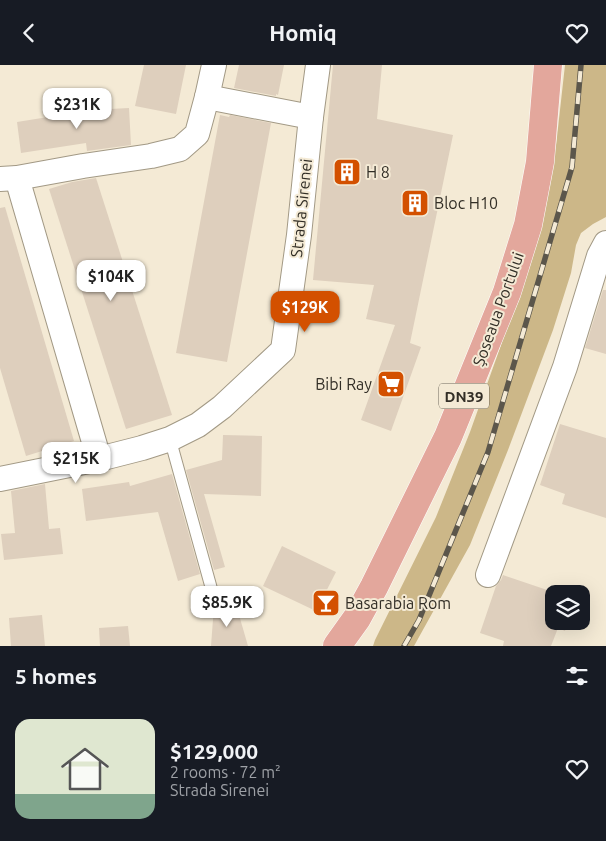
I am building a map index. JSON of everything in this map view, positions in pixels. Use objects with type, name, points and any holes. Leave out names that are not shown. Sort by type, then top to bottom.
[{"type":"main road","name":"Șoseaua Portului","points":[[346,646],[357,619],[448,437],[507,292],[528,225],[538,171],[548,65]]},
{"type":"main road","name":"Șoseaua Portului","points":[[337,646],[357,619]]},
{"type":"street","points":[[99,459],[8,179],[151,156],[180,149],[197,134],[214,65]]},
{"type":"street","name":"Strada Sirenei","points":[[0,479],[99,459],[170,439],[198,425],[222,407],[283,351],[299,235],[318,65]]},
{"type":"street","points":[[207,97],[311,117]]},
{"type":"street","points":[[488,575],[565,367],[599,256],[606,243]]},
{"type":"lane","points":[[170,439],[210,587]]},
{"type":"shaded area","points":[[565,65],[606,65],[606,217],[581,233],[576,245],[571,273],[553,330],[470,545],[414,646],[373,646],[436,517],[470,432],[500,348],[530,254],[556,146]]},
{"type":"building","points":[[144,65],[186,65],[176,114],[135,106]]},
{"type":"building","points":[[239,65],[284,65],[278,95],[234,88]]},
{"type":"building","points":[[333,65],[382,65],[377,119],[453,135],[410,343],[421,347],[391,431],[361,420],[395,325],[366,319],[374,285],[313,280]]},
{"type":"building","points":[[129,108],[131,145],[87,151],[86,143],[21,153],[17,122],[73,113],[72,111]]},
{"type":"building","points":[[220,115],[229,117],[230,115],[271,123],[227,362],[176,353]]},
{"type":"building","points":[[96,178],[172,415],[126,429],[49,189],[72,182]]},
{"type":"building","points":[[5,207],[74,441],[26,456],[0,368],[0,208]]},
{"type":"building","points":[[603,290],[606,290],[606,354],[585,348]]},
{"type":"building","points":[[560,424],[606,438],[606,518],[562,504],[565,494],[540,485]]},
{"type":"building","points":[[223,435],[262,436],[261,496],[204,494],[225,567],[214,570],[186,470],[222,460]]},
{"type":"building","points":[[172,474],[200,574],[178,581],[158,512],[86,521],[82,489],[129,482],[130,486]]},
{"type":"building","points":[[45,484],[49,529],[60,528],[63,554],[4,560],[1,534],[15,533],[11,491]]},
{"type":"building","points":[[282,546],[336,572],[316,611],[263,586]]},
{"type":"building","points":[[503,575],[545,589],[545,630],[557,630],[551,646],[503,646],[504,641],[480,633],[496,586]]},
{"type":"building","points":[[214,606],[237,608],[248,646],[211,646]]},
{"type":"building","points":[[42,615],[45,646],[11,646],[9,618]]},
{"type":"building","points":[[128,626],[130,646],[100,646],[99,628]]},
{"type":"railway","points":[[404,646],[419,620],[488,452],[572,167],[581,65]]},
{"type":"place","name":"H 8","points":[[347,172]]},
{"type":"place","name":"Bloc H10","points":[[415,203]]},
{"type":"place","name":"Bibi Ray","points":[[391,384]]},
{"type":"place","name":"Basarabia Rom","points":[[326,603]]}]
